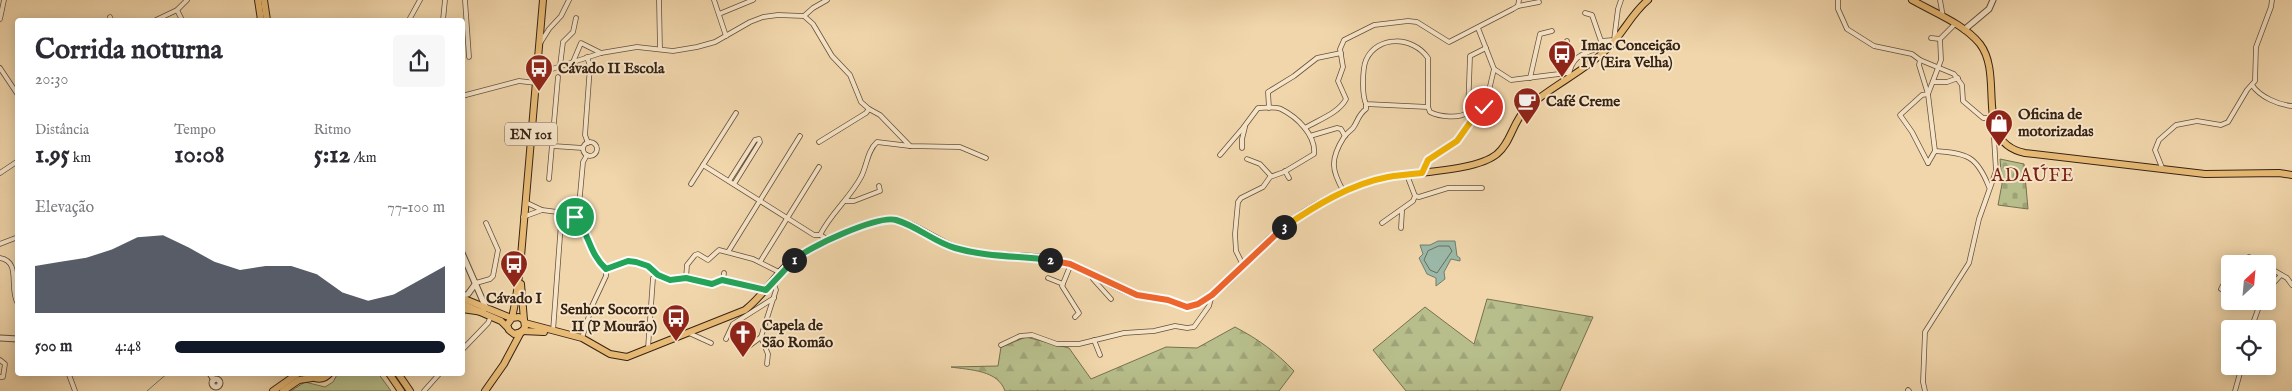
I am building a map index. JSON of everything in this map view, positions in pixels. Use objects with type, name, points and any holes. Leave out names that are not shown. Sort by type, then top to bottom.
[{"type":"main road","points":[[258,0],[260,18]]},
{"type":"main road","points":[[264,0],[267,18]]},
{"type":"main road","name":"EN 101","points":[[511,318],[520,268],[543,0]]},
{"type":"main road","points":[[465,305],[511,318],[519,317],[524,321],[553,331],[582,338],[620,357],[627,357],[746,310],[798,256],[830,240],[880,220],[894,219],[910,225],[952,247],[976,252],[1070,264],[1137,295],[1168,300],[1187,307],[1198,304],[1212,295],[1278,231],[1314,206],[1344,192],[1386,177],[1470,165],[1497,154],[1525,109],[1608,49],[1637,9],[1648,0]]},
{"type":"main road","points":[[1912,0],[1955,24],[1981,45],[1987,58],[1997,135],[2010,149],[2025,153],[2219,176],[2279,173],[2292,175]]},
{"type":"main road","name":"EN 101","points":[[520,268],[524,321]]},
{"type":"main road","points":[[465,299],[485,311],[514,334],[522,332],[566,334]]},
{"type":"main road","points":[[465,308],[485,311]]},
{"type":"main road","points":[[507,358],[511,339],[509,329],[511,318]]},
{"type":"main road","points":[[485,391],[522,332],[524,321]]},
{"type":"main road","points":[[275,390],[294,376]]},
{"type":"main road","points":[[275,390],[299,380],[322,379],[326,376]]},
{"type":"main road","points":[[391,376],[400,391]]},
{"type":"main road","points":[[401,376],[411,391]]},
{"type":"street","points":[[0,19],[4,0]]},
{"type":"street","points":[[160,18],[177,10],[187,0]]},
{"type":"street","points":[[410,18],[420,0]]},
{"type":"street","points":[[442,18],[445,0]]},
{"type":"street","points":[[465,0],[469,56]]},
{"type":"street","points":[[539,45],[561,16],[569,0]]},
{"type":"street","points":[[659,0],[660,49]]},
{"type":"street","points":[[714,0],[726,36]]},
{"type":"street","points":[[719,14],[752,0]]},
{"type":"street","points":[[804,16],[812,8],[827,0]]},
{"type":"street","points":[[1518,6],[1519,0]]},
{"type":"street","points":[[1570,75],[1578,56],[1596,49],[1602,41],[1614,40],[1618,9],[1622,0]]},
{"type":"street","points":[[1838,0],[1838,9],[1847,29],[1874,46],[1912,54],[1920,60],[1939,67],[1958,78],[1962,85],[1963,101],[1983,118],[1994,118]]},
{"type":"street","points":[[1940,0],[1943,17]]},
{"type":"street","points":[[1964,30],[1989,9],[1993,0]]},
{"type":"street","points":[[2163,170],[2154,150],[2159,140],[2176,125],[2197,121],[2221,125],[2228,122],[2255,81],[2256,47],[2272,0]]},
{"type":"street","points":[[1305,128],[1334,111],[1346,99],[1338,82],[1343,67],[1341,53],[1344,40],[1382,22],[1408,20],[1417,22],[1449,42],[1518,6],[1539,2]]},
{"type":"street","points":[[177,10],[181,18]]},
{"type":"street","points":[[1585,12],[1592,15],[1599,39],[1602,41]]},
{"type":"street","points":[[465,95],[519,82],[536,81],[549,70],[601,53],[637,47],[673,51],[698,47],[715,42],[750,22],[763,18],[786,15],[804,16],[814,24],[832,56],[850,74],[861,102],[880,115],[910,146]]},
{"type":"street","points":[[560,66],[563,42],[573,32],[576,18]]},
{"type":"street","points":[[1928,94],[1941,60],[1940,39],[1955,24]]},
{"type":"street","points":[[1422,173],[1428,160],[1457,141],[1474,117],[1479,116],[1484,107],[1494,69],[1478,28]]},
{"type":"street","points":[[1530,78],[1540,34],[1552,31]]},
{"type":"street","points":[[1931,38],[1940,39]]},
{"type":"street","points":[[1567,41],[1570,75]]},
{"type":"street","points":[[1344,192],[1334,172],[1333,161],[1358,115],[1366,109],[1363,92],[1365,61],[1376,48],[1384,44],[1396,42],[1416,45],[1428,58],[1428,107],[1430,112],[1437,116],[1464,115],[1468,112]]},
{"type":"street","points":[[573,62],[581,43],[601,53]]},
{"type":"street","points":[[1468,112],[1470,56],[1486,48]]},
{"type":"street","points":[[1269,108],[1268,92],[1294,76],[1317,58],[1341,53]]},
{"type":"street","points":[[587,57],[590,66],[585,135],[588,143]]},
{"type":"street","points":[[1920,60],[1919,65],[1928,94],[1935,151],[1928,163],[1912,132],[1900,115],[1922,95],[1928,94]]},
{"type":"street","points":[[537,66],[549,70]]},
{"type":"street","points":[[0,68],[15,90]]},
{"type":"street","points":[[1494,69],[1511,80],[1542,75],[1570,75]]},
{"type":"street","points":[[549,179],[558,77]]},
{"type":"street","points":[[1933,82],[1947,82],[1958,78]]},
{"type":"street","points":[[2252,85],[2260,93],[2283,105],[2292,106]]},
{"type":"street","points":[[1366,104],[1428,107]]},
{"type":"street","points":[[1220,155],[1258,108],[1279,108],[1305,128],[1315,148],[1314,154],[1285,172],[1271,176],[1263,187],[1246,195],[1238,202],[1235,234],[1236,251],[1243,265]]},
{"type":"street","points":[[819,142],[866,114],[869,109]]},
{"type":"street","points":[[1468,112],[1474,117]]},
{"type":"street","points":[[691,184],[736,113]]},
{"type":"street","points":[[1242,148],[1242,139],[1246,125]]},
{"type":"street","points":[[1310,136],[1337,128],[1341,129],[1345,136]]},
{"type":"street","points":[[1925,391],[1923,382],[1926,332],[1969,263],[1978,219],[1996,171],[1994,138],[1997,135]]},
{"type":"street","points":[[728,252],[800,136]]},
{"type":"street","points":[[756,138],[759,139],[760,142],[732,182],[756,138]]},
{"type":"street","points":[[820,234],[863,174],[866,159],[874,144],[882,141],[910,146],[960,147],[986,158]]},
{"type":"street","points":[[553,146],[583,148],[588,143]]},
{"type":"street","points":[[587,156],[594,156],[597,150],[594,144],[588,143]]},
{"type":"street","points":[[583,148],[587,156]]},
{"type":"street","points":[[1935,151],[1962,154],[1973,159],[1985,176],[1989,188]]},
{"type":"street","points":[[575,217],[579,206],[583,162],[587,156]]},
{"type":"street","points":[[1247,160],[1260,164],[1271,176]]},
{"type":"street","points":[[0,173],[15,163]]},
{"type":"street","points":[[703,165],[814,234],[820,234],[830,240]]},
{"type":"street","points":[[760,262],[819,167]]},
{"type":"street","points":[[1285,172],[1289,178]]},
{"type":"street","points":[[1382,223],[1402,211],[1413,201],[1415,196],[1407,175]]},
{"type":"street","points":[[845,201],[854,200],[880,191],[879,186]]},
{"type":"street","points":[[1415,196],[1419,197],[1448,188],[1482,188]]},
{"type":"street","points":[[525,202],[542,210],[560,212],[575,217],[584,230],[594,257],[606,269],[606,276],[592,306],[582,338]]},
{"type":"street","points":[[534,207],[535,212]]},
{"type":"street","points":[[524,217],[542,210]]},
{"type":"street","points":[[1401,228],[1402,211]]},
{"type":"street","points":[[553,331],[561,223],[560,212]]},
{"type":"street","points":[[465,296],[476,283],[490,279],[492,276],[498,250],[486,223]]},
{"type":"street","points":[[814,234],[819,245]]},
{"type":"street","points":[[0,244],[15,238]]},
{"type":"street","points":[[686,278],[687,264],[695,255],[698,254],[708,260],[718,250],[760,262],[781,273]]},
{"type":"street","points":[[0,258],[9,260],[15,276]]},
{"type":"street","points":[[465,259],[476,283],[485,311]]},
{"type":"street","points":[[606,269],[628,261],[636,262],[648,266],[663,278],[686,278],[712,284],[722,280],[766,290]]},
{"type":"street","points":[[1070,264],[1062,286],[1079,314],[1075,317]]},
{"type":"street","points":[[722,280],[724,272]]},
{"type":"street","points":[[2276,272],[2292,285]]},
{"type":"street","points":[[1094,274],[1093,279],[1111,299]]},
{"type":"street","points":[[2276,280],[2281,275]]},
{"type":"street","points":[[648,349],[647,338],[653,278]]},
{"type":"street","points":[[1048,278],[1063,284]]},
{"type":"street","points":[[15,282],[12,291],[15,298]]},
{"type":"street","points":[[749,346],[761,337],[776,290],[773,282]]},
{"type":"street","points":[[1001,345],[1020,336],[1032,336],[1050,343],[1068,345],[1080,344],[1124,333],[1154,331],[1175,326],[1194,327],[1199,323],[1210,306],[1212,295]]},
{"type":"street","points":[[726,339],[734,324],[774,298]]},
{"type":"street","points":[[465,347],[488,323],[491,316]]},
{"type":"street","points":[[689,333],[694,337],[711,343]]},
{"type":"street","points":[[761,337],[768,354],[767,364]]},
{"type":"street","points":[[0,338],[15,339]]},
{"type":"street","points":[[1094,340],[1100,355]]},
{"type":"street","points":[[0,360],[5,364],[3,377],[0,378]]},
{"type":"street","points":[[2235,391],[2239,375]]},
{"type":"street","points":[[70,376],[76,391]]},
{"type":"street","points":[[212,376],[214,380],[219,380],[219,388],[224,391]]},
{"type":"street","points":[[424,391],[437,376]]},
{"type":"street","points":[[71,391],[73,385]]},
{"type":"green space","points":[[2000,159],[2024,164],[2028,209],[1998,205],[2002,184]]},
{"type":"green space","points":[[1487,299],[1593,317],[1560,391],[1406,391],[1373,350],[1425,307],[1474,344]]},
{"type":"green space","points":[[1235,327],[1266,346],[1294,371],[1279,391],[1005,391],[1001,384],[990,375],[975,370],[951,367],[998,366],[1001,347],[1026,337],[1069,348],[1091,379],[1166,347],[1197,348]]},
{"type":"green space","points":[[336,376],[380,376],[391,391],[291,391],[305,382],[325,387],[333,382]]},
{"type":"water","points":[[1438,241],[1455,241],[1457,256],[1460,258],[1460,261],[1451,259],[1444,272],[1445,279],[1436,286],[1436,278],[1427,274],[1419,258],[1423,254],[1420,245],[1430,245]]},
{"type":"waterway","points":[[147,391],[164,376]]},
{"type":"place","name":"Imac Conceição IV (Eira Velha)","points":[[1562,78]]},
{"type":"place","name":"Cávado II Escola","points":[[539,92]]},
{"type":"place","name":"Café Creme","points":[[1527,125]]},
{"type":"place","name":"Oficina de motorizadas","points":[[1999,147]]},
{"type":"place","name":"Cávado I","points":[[514,288]]},
{"type":"place","name":"Senhor Socorro II (P Mourão)","points":[[676,342]]},
{"type":"place","name":"Capela de São Romão","points":[[743,358]]},
{"type":"district","name":"ADAÚFE","points":[[2033,175]]},
{"type":"route","points":[[575,217],[584,230],[594,257],[606,269],[628,261],[642,263],[658,275],[670,280],[686,278],[708,284],[722,280],[754,289],[766,290],[787,265],[806,251],[880,220],[894,219],[910,225],[952,247],[984,254],[1062,261],[1137,295],[1168,300],[1187,307],[1198,304],[1212,295],[1278,231],[1314,206],[1344,192],[1386,177],[1422,173],[1428,160],[1456,143],[1474,117],[1479,116],[1484,107]]}]
